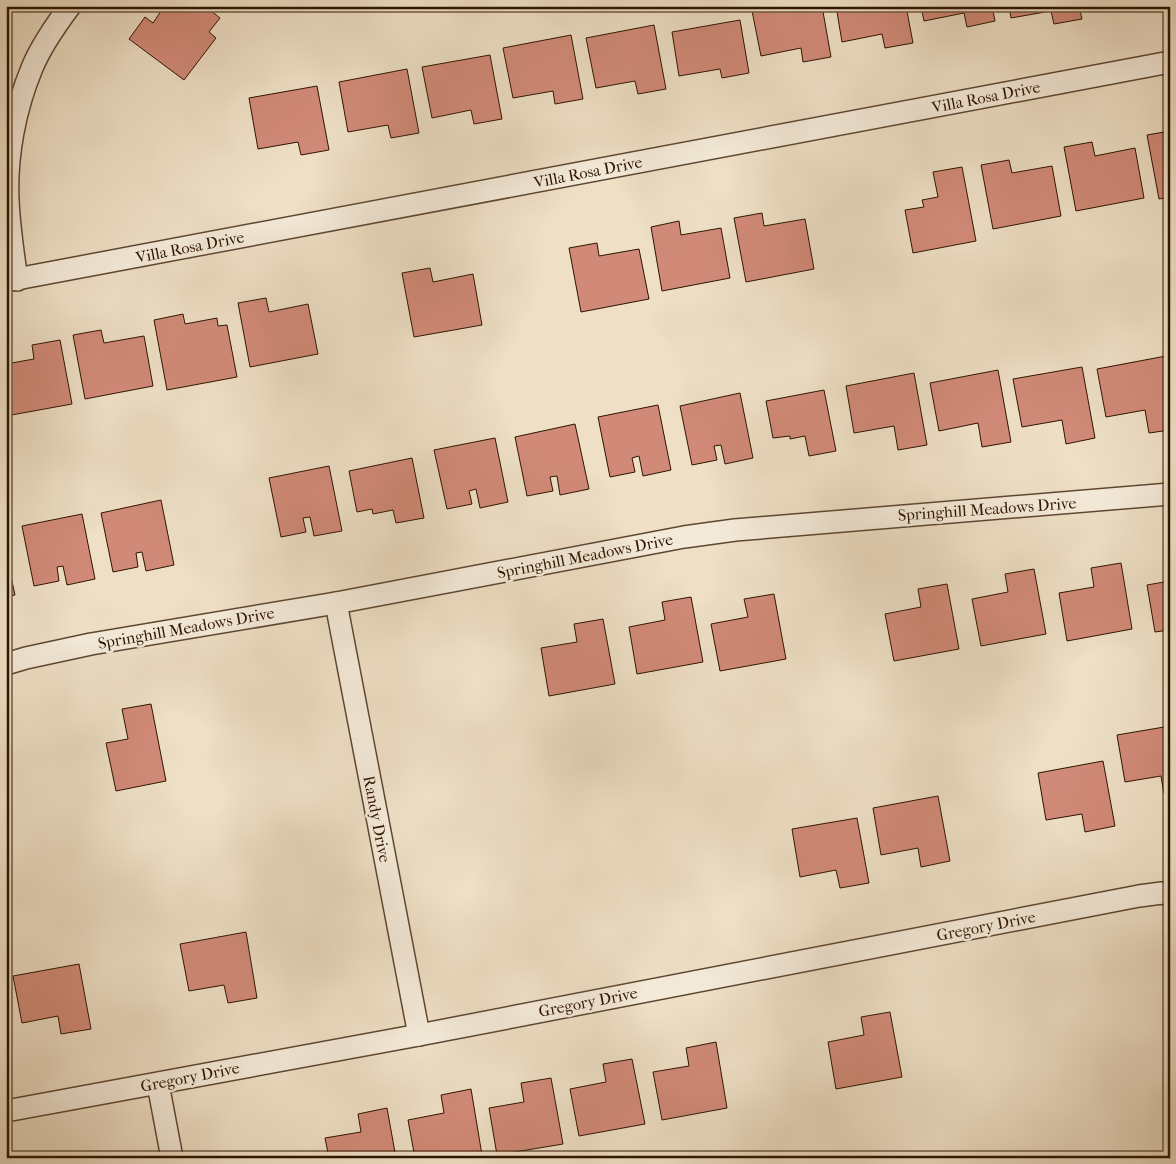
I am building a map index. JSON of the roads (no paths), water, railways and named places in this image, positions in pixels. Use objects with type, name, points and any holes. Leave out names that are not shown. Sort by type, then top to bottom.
[{"type":"street","points":[[11,281],[8,172],[12,138],[32,68],[52,30],[70,6]]},
{"type":"street","name":"Villa Rosa Drive","points":[[11,281],[1170,62]]},
{"type":"street","name":"Springhill Meadows Drive","points":[[6,664],[91,644],[336,603],[674,539],[735,530],[1170,494]]},
{"type":"street","name":"Randy Drive","points":[[336,603],[419,1035]]},
{"type":"street","name":"Gregory Drive","points":[[6,1112],[419,1035],[1139,896],[1162,893],[1170,895]]},
{"type":"street","points":[[158,1084],[172,1158]]}]
